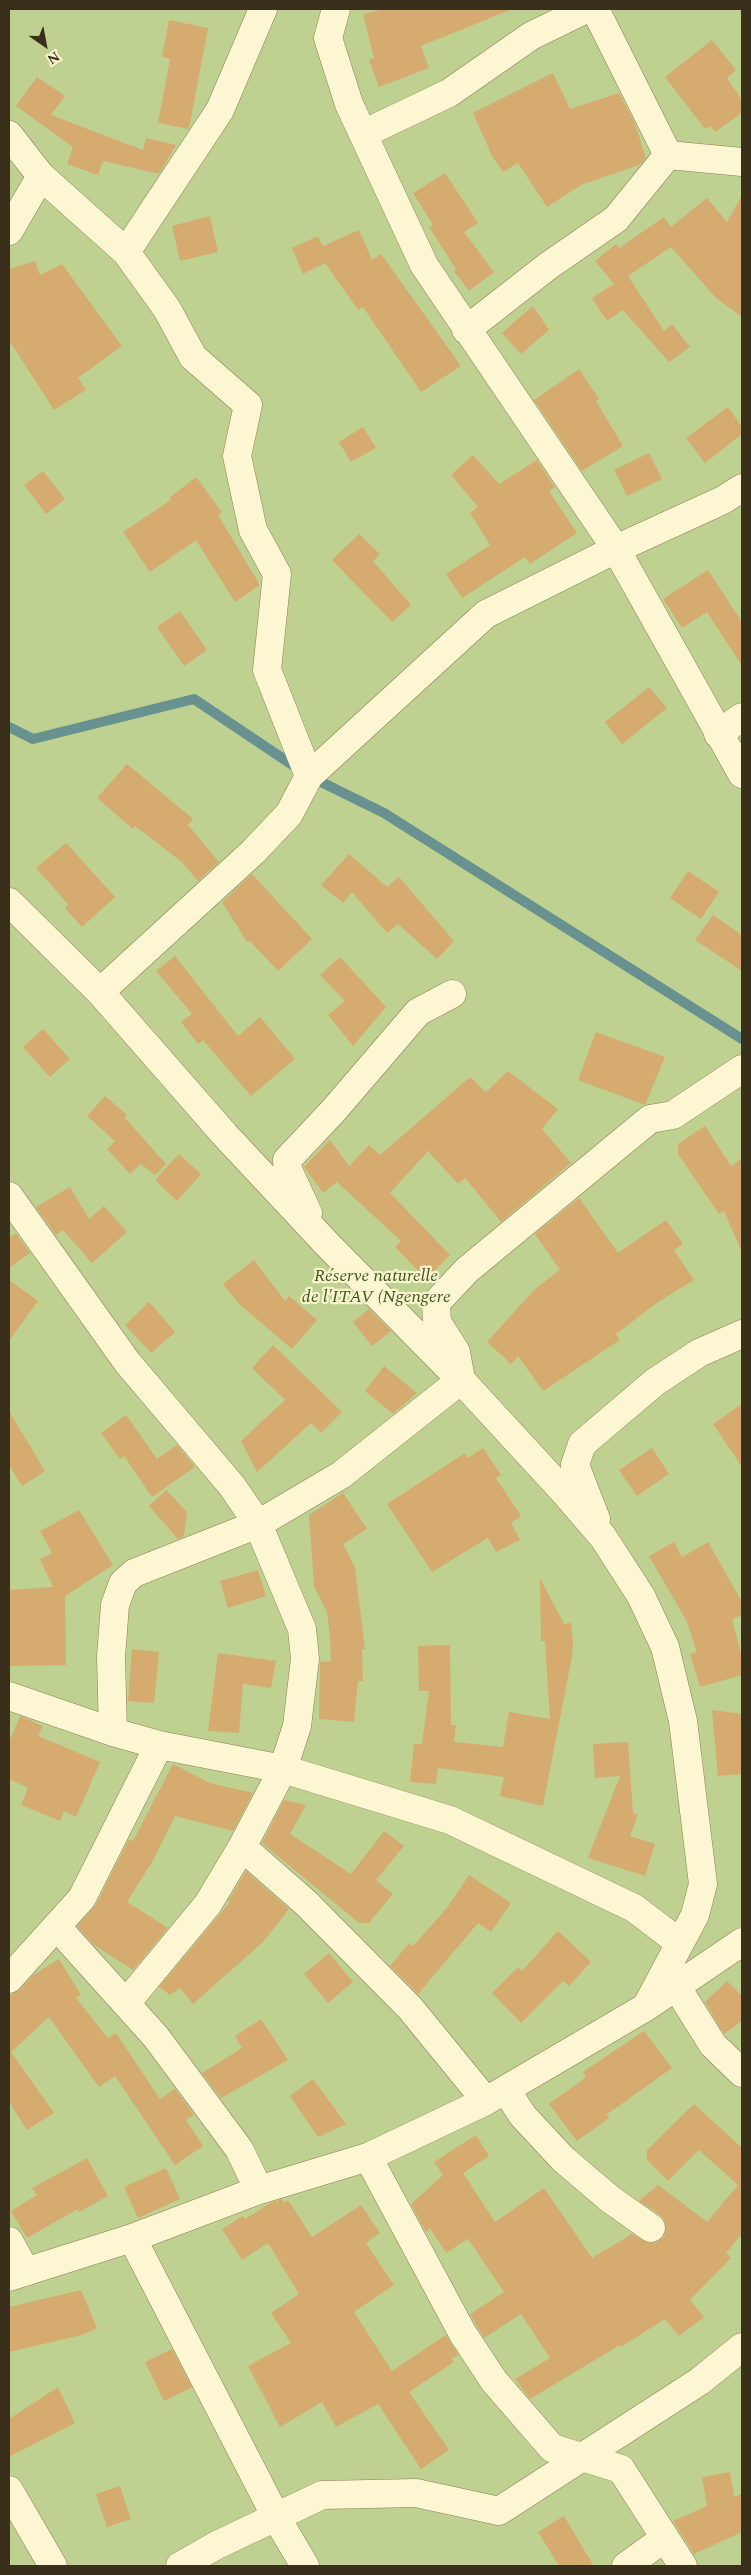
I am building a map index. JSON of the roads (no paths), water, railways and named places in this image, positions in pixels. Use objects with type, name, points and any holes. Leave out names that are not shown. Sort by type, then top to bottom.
[{"type":"street","points":[[126,252],[220,110],[263,9]]},
{"type":"street","points":[[336,9],[328,38],[349,104],[424,266],[616,550],[742,774]]},
{"type":"street","points":[[363,134],[449,93],[531,36],[586,9]]},
{"type":"street","points":[[595,9],[668,155]]},
{"type":"street","points":[[9,135],[41,176],[126,252],[167,309],[193,357],[248,405],[237,456],[253,530],[277,574],[267,670],[309,776]]},
{"type":"street","points":[[466,330],[548,266],[616,219],[668,155]]},
{"type":"street","points":[[668,155],[742,162]]},
{"type":"street","points":[[9,231],[41,176]]},
{"type":"street","points":[[100,992],[253,852],[289,814],[309,776],[486,614],[723,500],[742,488]]},
{"type":"street","points":[[718,734],[742,717]]},
{"type":"street","points":[[9,902],[100,992],[225,1135],[312,1228],[461,1380],[603,1537],[642,1596],[665,1646],[683,1722],[703,1884],[695,1914],[646,2007]]},
{"type":"street","points":[[312,1228],[306,1206],[288,1170],[287,1160],[334,1110],[418,1012],[452,994]]},
{"type":"street","points":[[461,1380],[456,1352],[437,1322],[436,1303],[467,1270],[650,1119],[673,1114],[742,1069]]},
{"type":"street","points":[[9,1196],[127,1362],[232,1486],[258,1524],[302,1629],[305,1659],[297,1726],[283,1769],[242,1847],[208,1904],[127,2002]]},
{"type":"street","points":[[603,1537],[575,1465],[582,1444],[655,1382],[699,1353],[742,1334]]},
{"type":"street","points":[[113,1732],[111,1656],[115,1605],[123,1583],[134,1573],[258,1524],[341,1475],[461,1380]]},
{"type":"street","points":[[9,1696],[113,1732],[159,1744],[283,1769],[450,1820],[634,1908],[680,1944]]},
{"type":"street","points":[[9,1979],[82,1898],[159,1744]]},
{"type":"street","points":[[242,1847],[306,1903],[496,2095],[523,2116],[563,2159],[610,2199],[650,2228]]},
{"type":"street","points":[[57,1926],[127,2002],[156,2037],[239,2149],[259,2190]]},
{"type":"street","points":[[9,2241],[18,2274],[132,2238],[259,2190],[368,2158],[496,2095],[646,2007],[742,1942]]},
{"type":"street","points":[[676,1986],[713,2045],[742,2073]]},
{"type":"street","points":[[368,2158],[463,2334],[494,2381],[552,2448],[585,2456],[621,2469],[683,2566]]},
{"type":"street","points":[[132,2238],[276,2517],[305,2566]]},
{"type":"street","points":[[180,2566],[217,2545],[322,2495],[416,2494],[499,2511],[700,2381],[742,2347]]},
{"type":"street","points":[[9,2490],[53,2566]]},
{"type":"street","points":[[626,2566],[665,2538]]},
{"type":"waterway","points":[[9,727],[33,739],[194,699],[309,776],[384,813],[742,1039]]},
{"type":"park label","name":"Réserve naturelle de l'ITAV (Ngengere","points":[[376,1287]]}]
